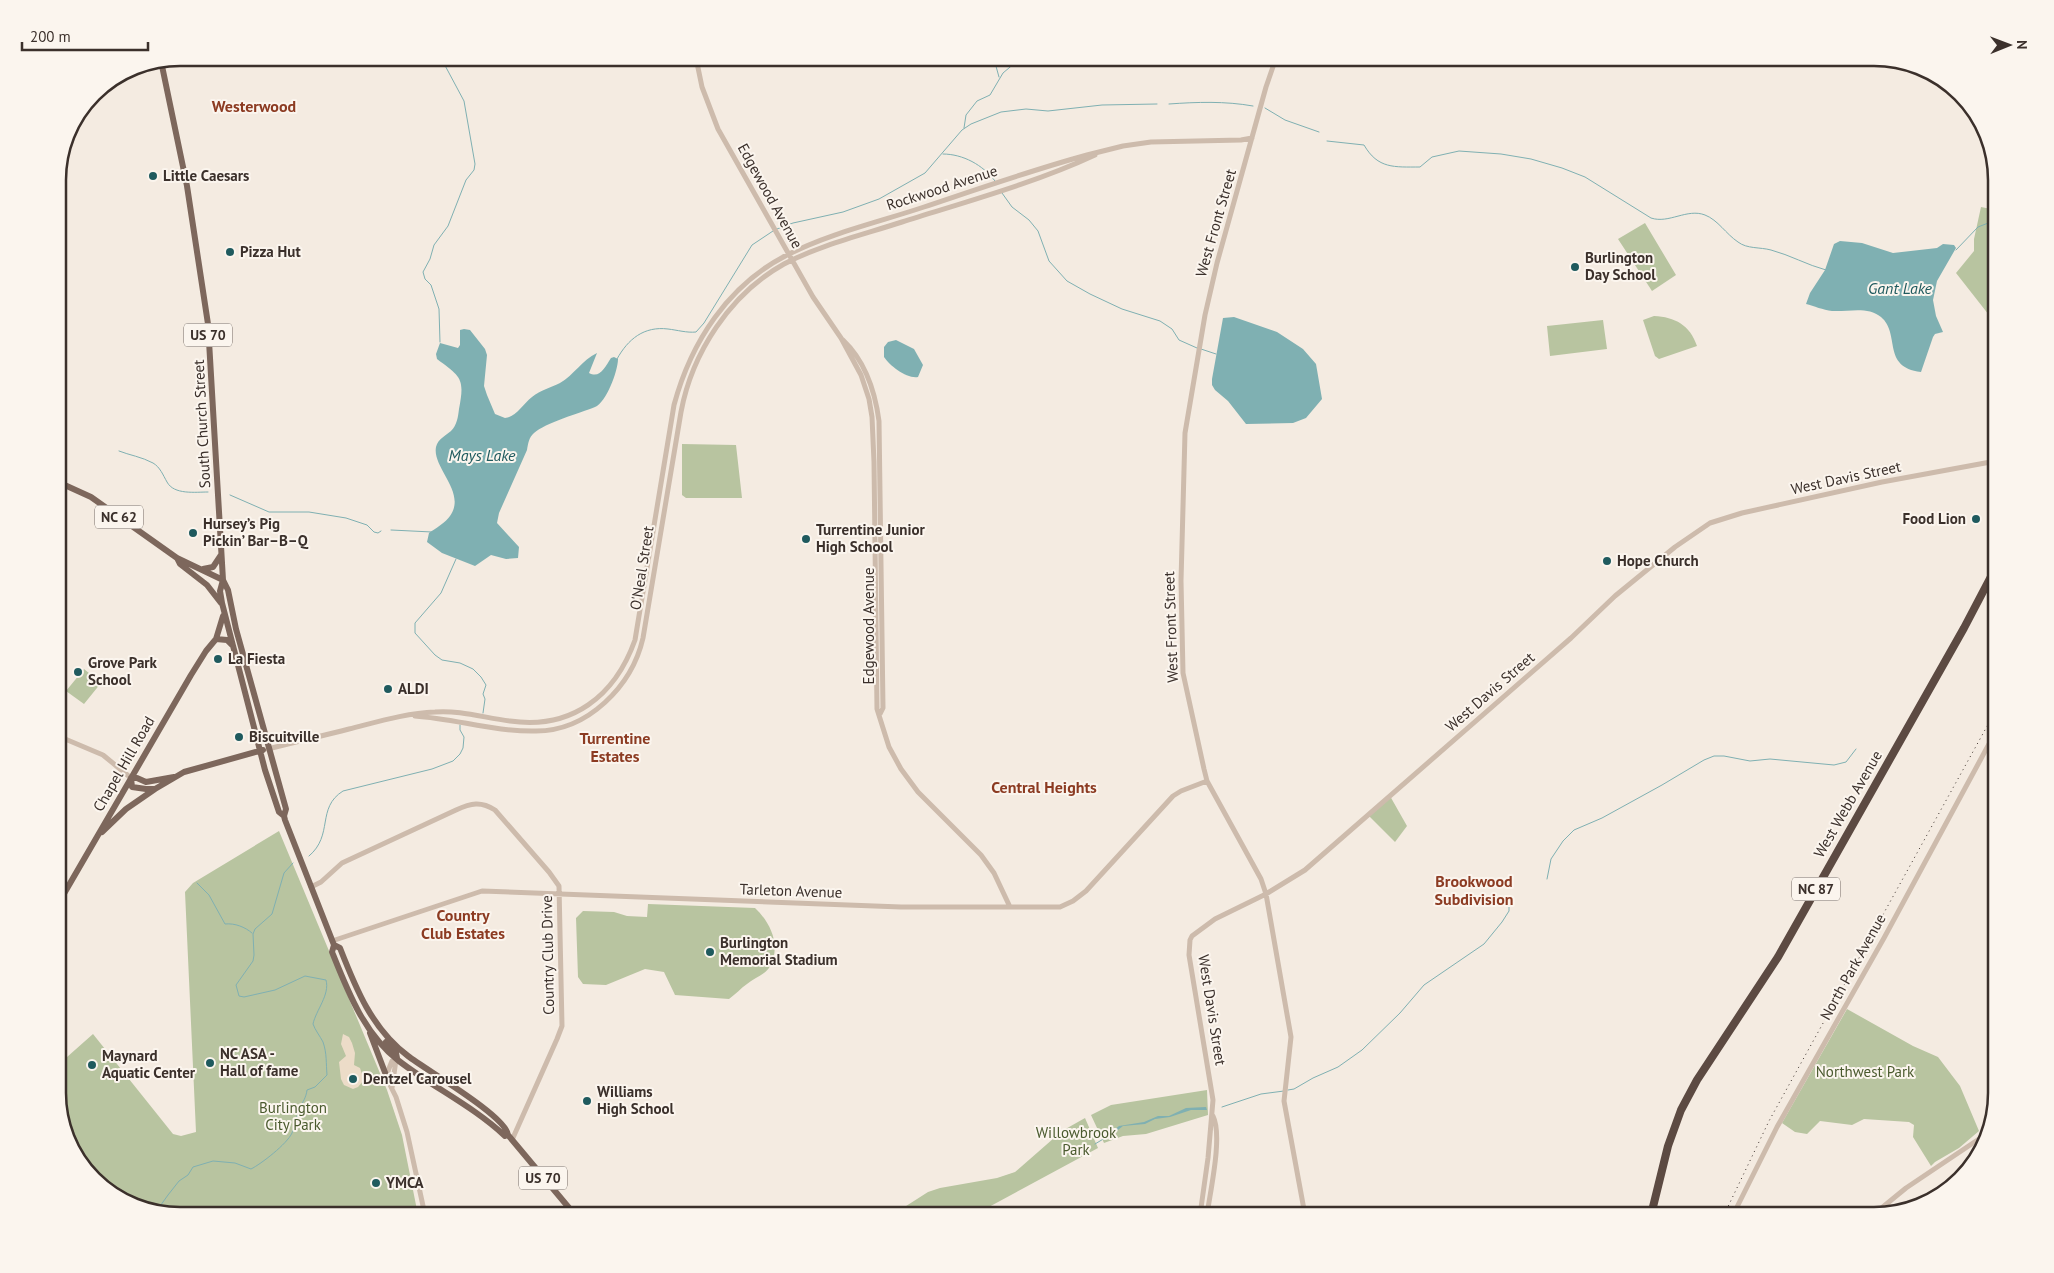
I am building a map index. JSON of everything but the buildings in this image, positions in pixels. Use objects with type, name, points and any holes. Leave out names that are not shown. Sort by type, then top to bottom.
[{"type":"highway","name":"West Webb Avenue","points":[[1653,1207],[1672,1131],[1691,1089],[1778,957],[1988,583]]},
{"type":"main road","name":"South Church Street","points":[[162,67],[190,203],[208,324],[222,554],[223,580],[220,591],[224,614],[260,750],[279,812],[284,816],[333,943],[332,952],[347,988],[367,1027],[396,1059],[474,1110],[510,1138]]},
{"type":"main road","name":"NC 62","points":[[66,485],[101,504],[139,533],[177,558],[223,580]]},
{"type":"main road","points":[[202,569],[213,567],[222,554]]},
{"type":"main road","name":"NC 62","points":[[177,558],[180,564],[208,585],[222,603]]},
{"type":"main road","points":[[201,580],[204,577],[216,576]]},
{"type":"main road","name":"South Church Street","points":[[223,580],[228,590],[236,629],[286,809],[284,816]]},
{"type":"main road","points":[[208,585],[218,585],[223,580]]},
{"type":"main road","name":"Chapel Hill Road","points":[[66,890],[194,668],[216,640],[224,614]]},
{"type":"main road","points":[[216,640],[226,640],[232,645]]},
{"type":"main road","name":"O'Neal Street","points":[[174,777],[198,767],[268,749]]},
{"type":"main road","points":[[156,788],[132,787],[131,778],[137,778],[146,782],[174,777]]},
{"type":"main road","points":[[96,838],[126,809],[174,777]]},
{"type":"main road","name":"South Church Street","points":[[333,943],[340,948],[360,996],[376,1024],[402,1051],[482,1107],[508,1131],[510,1138],[568,1207]]},
{"type":"main road","points":[[376,1024],[379,1034],[396,1053],[396,1059],[402,1058],[419,1069],[424,1067]]},
{"type":"main road","points":[[367,1027],[390,1085]]},
{"type":"street","name":"Edgewood Avenue","points":[[698,66],[702,86],[715,123],[812,297],[841,338],[861,375],[870,405],[878,570]]},
{"type":"street","name":"West Front Street","points":[[1273,66],[1208,299],[1191,394],[1185,443],[1181,581],[1183,682],[1207,781],[1261,879],[1266,894],[1291,1037],[1284,1096],[1289,1135],[1303,1207]]},
{"type":"street","name":"Rockwood Avenue","points":[[788,255],[852,230],[1074,158],[1123,146],[1151,142],[1241,140],[1252,138]]},
{"type":"street","name":"Rockwood Avenue","points":[[792,260],[821,248],[1077,164],[1105,151]]},
{"type":"street","name":"O'Neal Street","points":[[268,749],[404,716],[447,712],[510,721],[544,722],[565,716],[586,706],[606,691],[618,677],[627,662],[635,640],[674,405],[685,368],[703,334],[723,306],[747,282],[788,255]]},
{"type":"street","name":"O'Neal Street","points":[[404,716],[451,719],[514,730],[538,731],[564,725],[593,712],[615,692],[634,665],[644,638],[681,412],[690,378],[706,345],[730,310],[748,290],[792,260]]},
{"type":"street","name":"Edgewood Avenue","points":[[841,338],[853,349],[861,363],[867,375],[876,406],[880,454],[877,709],[889,747],[901,769],[918,792],[981,855],[994,873],[1010,907]]},
{"type":"street","points":[[870,405],[876,406]]},
{"type":"street","name":"West Davis Street","points":[[1208,1207],[1215,1160],[1217,1124],[1213,1116],[1212,1087],[1189,955],[1190,940],[1199,929],[1290,881],[1317,860],[1571,638],[1615,596],[1682,541],[1710,523],[1742,513],[1882,482],[1988,462]]},
{"type":"street","points":[[66,739],[103,755],[131,778]]},
{"type":"street","name":"North Park Avenue","points":[[1737,1207],[1776,1127],[1884,938],[1988,746]]},
{"type":"street","name":"Tarleton Avenue","points":[[333,943],[473,892],[493,891],[901,907],[1060,907],[1073,901],[1086,891],[1173,796],[1207,781]]},
{"type":"street","name":"Country Club Drive","points":[[311,887],[321,882],[342,863],[456,810],[468,805],[478,804],[495,810],[558,882],[562,1026],[558,1039],[510,1138]]},
{"type":"street","points":[[396,1059],[390,1065],[390,1085],[407,1132],[423,1207]]},
{"type":"street","name":"West Davis Street","points":[[1201,1207],[1206,1179],[1210,1123],[1213,1116]]},
{"type":"street","points":[[1884,1206],[1906,1188],[1977,1141]]},
{"type":"green space","points":[[1981,207],[1988,208],[1988,314],[1956,273],[1974,251],[1974,239]]},
{"type":"green space","points":[[1645,223],[1676,275],[1652,291],[1618,239]]},
{"type":"green space","points":[[1654,316],[1669,318],[1681,324],[1690,333],[1697,346],[1659,359],[1655,356],[1643,320]]},
{"type":"green space","points":[[1603,320],[1607,349],[1550,356],[1547,326]]},
{"type":"green space","points":[[682,444],[736,445],[742,498],[686,498],[682,495]]},
{"type":"green space","points":[[84,669],[101,683],[84,704],[66,691]]},
{"type":"green space","points":[[1390,796],[1407,826],[1395,842],[1368,815]]},
{"type":"green space","name":"Burlington City Park","points":[[279,831],[387,1090],[402,1135],[416,1207],[165,1206],[137,1198],[123,1191],[111,1183],[90,1162],[75,1136],[70,1122],[66,1100],[66,1058],[93,1034],[173,1134],[181,1136],[196,1132],[185,892],[193,883]]},
{"type":"green space","name":"Burlington Memorial Stadium","points":[[648,904],[755,908],[766,921],[773,936],[775,952],[773,960],[764,973],[729,999],[675,995],[664,972],[645,969],[606,985],[583,984],[578,977],[576,918],[583,911],[614,912],[627,916],[647,917]]},
{"type":"green space","name":"Northwest Park","points":[[1847,1009],[1913,1046],[1938,1057],[1960,1086],[1979,1131],[1959,1148],[1931,1166],[1913,1137],[1914,1125],[1909,1122],[1864,1119],[1852,1125],[1820,1121],[1807,1134],[1795,1132],[1782,1123]]},
{"type":"green space","name":"Willowbrook Park","points":[[1207,1090],[1208,1115],[1146,1134],[1123,1136],[1104,1143],[1091,1115],[1111,1105]]},
{"type":"green space","name":"Willowbrook Park","points":[[1085,1118],[1098,1148],[989,1207],[905,1207],[928,1192],[940,1188],[997,1178],[1015,1172],[1062,1131]]},
{"type":"shaded area","points":[[343,1034],[349,1037],[352,1043],[355,1053],[354,1065],[360,1068],[364,1080],[358,1087],[353,1089],[344,1085],[341,1079],[339,1062],[346,1056],[341,1044]]},
{"type":"water","name":"Gant Lake","points":[[1840,241],[1862,243],[1893,253],[1937,248],[1943,244],[1954,245],[1956,248],[1937,281],[1933,300],[1936,316],[1943,332],[1935,334],[1933,337],[1921,372],[1909,369],[1901,364],[1893,349],[1887,324],[1876,314],[1864,311],[1832,311],[1806,304],[1810,293],[1825,270],[1834,244]]},
{"type":"water","points":[[1234,317],[1277,332],[1303,349],[1316,364],[1322,399],[1306,418],[1293,423],[1246,424],[1228,401],[1215,390],[1212,385],[1212,379],[1223,318]]},
{"type":"water","name":"Mays Lake","points":[[460,330],[470,330],[485,349],[487,355],[484,386],[495,414],[505,418],[516,413],[535,395],[565,380],[597,353],[589,373],[599,373],[611,358],[618,359],[611,386],[599,404],[539,429],[532,435],[499,513],[497,523],[519,547],[518,558],[506,559],[491,555],[475,566],[442,553],[427,542],[429,533],[450,516],[454,507],[452,489],[439,463],[436,447],[440,440],[456,424],[461,399],[459,379],[437,359],[436,354],[440,343],[458,348],[460,345]]},
{"type":"water","points":[[896,340],[914,349],[923,365],[918,377],[909,376],[899,371],[884,357],[884,347],[888,342]]},
{"type":"water","points":[[1206,1107],[1207,1110],[1191,1110],[1170,1117],[1155,1119],[1145,1124],[1123,1126],[1105,1140],[1104,1138],[1119,1126],[1144,1122],[1158,1116],[1169,1116],[1186,1108]]},
{"type":"waterway","points":[[440,342],[439,309],[431,285],[425,279],[423,272],[430,259],[434,245],[448,226],[466,180],[474,170],[475,164],[464,101],[445,66]]},
{"type":"waterway","points":[[996,66],[999,77]]},
{"type":"waterway","points":[[964,128],[966,115],[977,101],[990,95],[1003,73],[1011,66]]},
{"type":"waterway","points":[[1169,104],[1211,102],[1253,106]]},
{"type":"waterway","points":[[777,229],[793,223],[843,212],[879,199],[925,173],[962,130],[971,124],[1001,112],[1026,109],[1048,111],[1102,105],[1157,104]]},
{"type":"waterway","points":[[1265,108],[1285,120],[1319,132]]},
{"type":"waterway","points":[[1327,141],[1364,145],[1369,153],[1381,163],[1402,167],[1420,167],[1432,157],[1459,151],[1501,154],[1531,159],[1585,177],[1651,218],[1664,219],[1691,213],[1705,215],[1714,220],[1742,244],[1778,252],[1826,270]]},
{"type":"waterway","points":[[943,154],[965,158],[979,165],[995,181]]},
{"type":"waterway","points":[[1002,193],[1012,207],[1029,220],[1038,231],[1049,261],[1067,281],[1122,309],[1160,321],[1172,329],[1179,340],[1197,348]]},
{"type":"waterway","points":[[1956,250],[1978,227],[1988,223]]},
{"type":"waterway","points":[[617,359],[626,345],[644,332],[659,329],[696,332],[704,323],[752,245],[773,231]]},
{"type":"waterway","points":[[1201,349],[1216,354]]},
{"type":"waterway","points":[[119,451],[153,463],[170,486],[175,489],[185,492],[208,492]]},
{"type":"waterway","points":[[230,495],[269,512],[309,512],[346,518],[367,525],[374,532],[378,533],[381,531]]},
{"type":"waterway","points":[[391,530],[432,532]]},
{"type":"waterway","points":[[456,559],[441,593],[415,623],[415,633],[442,660],[460,663],[473,669],[481,677],[486,685],[483,694],[485,699],[483,713]]},
{"type":"waterway","points":[[309,856],[317,848],[321,839],[330,805],[343,791],[432,769],[453,761],[463,748],[464,737],[460,730],[460,725]]},
{"type":"waterway","points":[[1547,879],[1551,859],[1563,841],[1574,830],[1602,818],[1704,760],[1714,756],[1724,756],[1750,761],[1770,759],[1834,765],[1846,762],[1856,749]]},
{"type":"waterway","points":[[161,1205],[179,1181],[188,1175],[193,1167],[213,1161],[235,1163],[251,1169],[267,1158],[285,1143],[292,1133],[307,1090],[315,1087],[327,1075],[326,1054],[323,1042],[313,1024],[326,991],[326,980],[305,976],[275,990],[244,997],[239,996],[236,985],[253,961],[253,934],[255,929],[272,914],[284,873],[293,863]]},
{"type":"waterway","points":[[197,883],[209,895],[225,924],[240,926],[252,933]]},
{"type":"waterway","points":[[1288,1090],[1294,1089],[1338,1067],[1362,1050],[1400,1013],[1424,985],[1484,944],[1509,911],[1509,903]]},
{"type":"waterway","points":[[1222,1107],[1261,1094],[1284,1091]]},
{"type":"waterway","points":[[1095,1144],[1105,1138]]},
{"type":"railway","points":[[1728,1207],[1769,1121],[1988,724]]},
{"type":"place","name":"Little Caesars","points":[[153,176]]},
{"type":"place","name":"Pizza Hut","points":[[230,252]]},
{"type":"place","name":"Burlington Day School","points":[[1575,267]]},
{"type":"place","name":"Food Lion","points":[[1976,519]]},
{"type":"place","name":"Hursey’s Pig Pickin’ Bar–B–Q","points":[[193,533]]},
{"type":"place","name":"Turrentine Junior High School","points":[[806,539]]},
{"type":"place","name":"Hope Church","points":[[1607,561]]},
{"type":"place","name":"La Fiesta","points":[[218,659]]},
{"type":"place","name":"Grove Park School","points":[[78,672]]},
{"type":"place","name":"ALDI","points":[[388,689]]},
{"type":"place","name":"Biscuitville","points":[[239,737]]},
{"type":"place","name":"Burlington Memorial Stadium","points":[[710,952]]},
{"type":"place","name":"NC ASA - Hall of fame","points":[[210,1063]]},
{"type":"place","name":"Maynard Aquatic Center","points":[[92,1065]]},
{"type":"place","name":"Dentzel Carousel","points":[[353,1079]]},
{"type":"place","name":"Williams High School","points":[[587,1101]]},
{"type":"place","name":"YMCA","points":[[376,1183]]},
{"type":"district","name":"Westerwood","points":[[254,106]]},
{"type":"district","name":"Turrentine Estates","points":[[615,747]]},
{"type":"district","name":"Central Heights","points":[[1044,787]]},
{"type":"district","name":"Brookwood Subdivision","points":[[1474,890]]},
{"type":"district","name":"Country Club Estates","points":[[463,924]]}]
